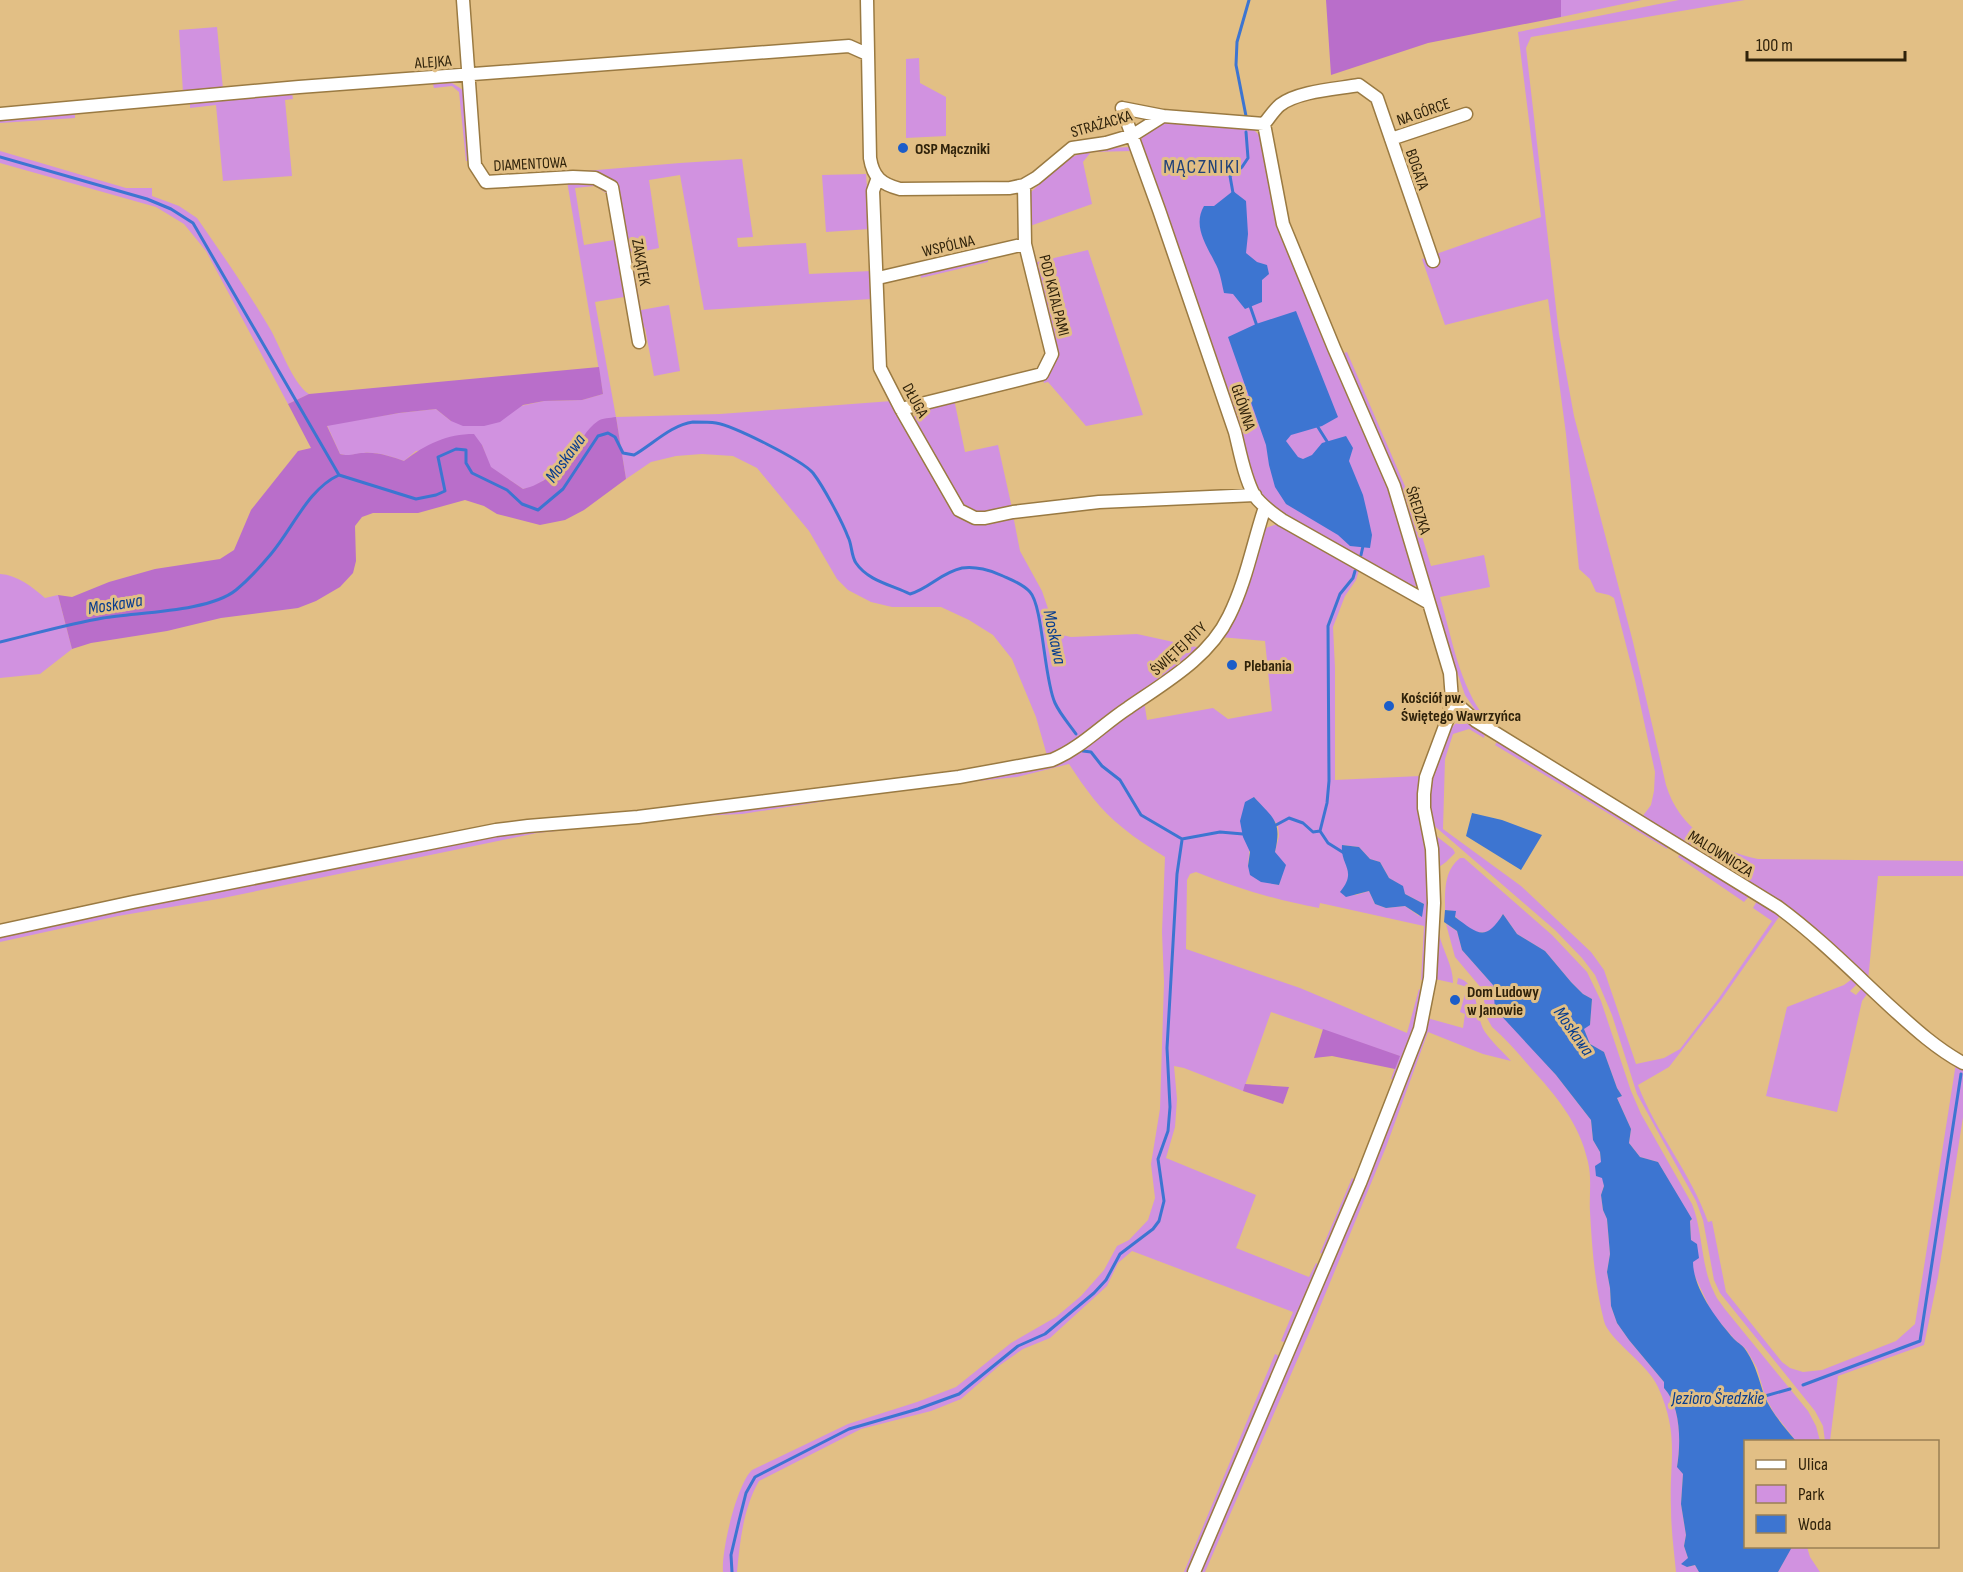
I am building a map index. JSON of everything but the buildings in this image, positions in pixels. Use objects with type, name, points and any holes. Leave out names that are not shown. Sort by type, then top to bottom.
[{"type":"street","points":[[463,0],[468,75]]},
{"type":"street","name":"DŁUGA","points":[[867,0],[870,158],[871,170],[877,180],[873,190],[880,368],[959,510],[975,518],[985,518],[1013,512],[1099,502],[1255,495]]},
{"type":"street","name":"ALEJKA","points":[[0,114],[288,88],[849,46],[867,54]]},
{"type":"street","name":"DIAMENTOWA","points":[[468,75],[475,165],[486,182],[573,177],[595,178],[612,187]]},
{"type":"street","name":"BOGATA","points":[[1264,124],[1280,105],[1304,95],[1359,85],[1368,90],[1377,98],[1433,261]]},
{"type":"street","name":"GŁÓWNA","points":[[1163,116],[1122,108],[1255,495],[1265,507],[1282,520],[1429,603]]},
{"type":"street","name":"NA GÓRCE","points":[[1391,139],[1466,114]]},
{"type":"street","points":[[1163,116],[1264,124]]},
{"type":"street","name":"STRAŻACKA","points":[[877,180],[900,189],[1010,188],[1024,185],[1072,148],[1106,143],[1132,135],[1163,116]]},
{"type":"street","name":"ŚREDZKA","points":[[1194,1572],[1360,1183],[1420,1029],[1430,978],[1434,903],[1432,849],[1424,808],[1424,794],[1426,777],[1448,718],[1452,700],[1450,673],[1394,486],[1283,224],[1264,124]]},
{"type":"street","name":"POD KATALPAMI","points":[[901,409],[1042,374],[1052,354],[1025,244],[1024,185]]},
{"type":"street","name":"ZAKĄTEK","points":[[612,187],[639,342]]},
{"type":"street","name":"WSPÓLNA","points":[[878,278],[1025,244]]},
{"type":"street","name":"ŚWIĘTEJ RITY","points":[[0,931],[496,830],[638,817],[959,777],[1038,764],[1066,754],[1108,722],[1168,682],[1218,635],[1229,618],[1239,594],[1265,507]]},
{"type":"street","name":"MALOWNICZA","points":[[1452,700],[1476,721],[1778,907],[1915,1030],[1958,1060]]},
{"type":"green space","points":[[1561,0],[1642,0],[1561,17]]},
{"type":"green space","points":[[1679,0],[1745,0],[1531,37],[1526,48],[1559,334],[1574,416],[1633,642],[1666,785],[1672,800],[1690,825],[1701,835],[1728,850],[1758,859],[1963,861],[1963,876],[1878,876],[1868,981],[1788,910],[1642,817],[1651,805],[1655,772],[1614,598],[1596,592],[1590,579],[1579,569],[1566,434],[1548,299],[1445,325],[1422,259],[1541,217],[1518,32]]},
{"type":"green space","points":[[217,27],[223,89],[183,92],[179,30]]},
{"type":"green space","points":[[919,58],[920,83],[946,97],[946,136],[906,138],[906,59]]},
{"type":"green space","points":[[452,83],[463,90],[470,161],[466,161],[459,92],[452,86],[434,88],[433,84]]},
{"type":"green space","points":[[292,93],[293,99],[285,100],[292,176],[223,181],[216,105],[190,108],[190,102]]},
{"type":"green space","points":[[75,111],[75,118],[0,123],[0,118]]},
{"type":"green space","points":[[1174,121],[1254,130],[1261,137],[1268,167],[1389,486],[1419,582],[1416,586],[1410,587],[1288,519],[1258,490],[1140,144],[1149,130]]},
{"type":"green space","points":[[1130,147],[1132,151],[1091,152],[1083,162],[1092,204],[1030,226],[1028,203],[1031,192],[1065,160],[1091,149]]},
{"type":"green space","points":[[0,151],[126,188],[152,188],[152,196],[179,206],[197,218],[261,313],[297,381],[309,394],[288,404],[206,251],[184,224],[156,207],[0,163]]},
{"type":"green space","points":[[742,159],[753,237],[737,238],[738,247],[806,243],[809,274],[871,271],[871,299],[704,310],[680,175],[649,180],[659,248],[631,254],[633,262],[629,262],[615,181],[595,174],[573,172]]},
{"type":"green space","points":[[866,174],[870,229],[826,232],[822,175]]},
{"type":"green space","points":[[567,181],[595,182],[609,191],[612,208],[609,209],[606,193],[595,186],[575,188],[584,245],[614,240],[611,221],[614,221],[628,303],[625,304],[624,297],[595,302],[616,417],[585,435],[570,457],[549,477],[533,487],[523,489],[490,467],[482,445],[416,451],[404,461],[374,453],[340,454],[327,425],[436,409],[451,421],[544,401],[582,400],[603,394]]},
{"type":"green space","points":[[1029,247],[1033,247],[1037,262],[1088,250],[1143,415],[1086,426],[1048,382],[1044,383],[1043,379],[1057,357]]},
{"type":"green space","points":[[988,259],[988,262],[921,278],[920,274]]},
{"type":"green space","points":[[630,270],[634,270],[641,310],[669,305],[680,371],[654,376],[645,328],[639,323]]},
{"type":"green space","points":[[1347,352],[1411,500],[1431,566],[1484,555],[1490,587],[1440,597],[1463,676],[1477,706],[1486,719],[1483,721],[1465,695],[1410,518],[1341,354]]},
{"type":"green space","points":[[954,399],[965,452],[998,445],[1012,508],[984,512],[970,510],[958,501],[913,422],[918,411],[923,407]]},
{"type":"green space","points":[[892,401],[956,516],[969,521],[977,521],[1013,515],[1020,551],[1042,591],[1055,629],[1062,635],[1071,637],[1137,634],[1201,648],[1174,673],[1048,759],[1036,717],[1012,659],[993,635],[969,620],[941,607],[892,607],[871,602],[848,590],[837,579],[809,531],[757,468],[733,456],[702,454],[676,456],[651,462],[626,479],[616,417],[720,414]]},
{"type":"green space","points":[[1277,524],[1284,525],[1360,567],[1333,627],[1335,780],[1420,776],[1418,805],[1428,864],[1429,890],[1426,980],[1421,980],[1424,926],[1320,903],[1319,908],[1287,901],[1196,872],[1190,874],[1187,880],[1186,949],[1300,988],[1407,1033],[1419,989],[1424,993],[1413,1034],[1396,1081],[1391,1079],[1399,1056],[1271,1012],[1243,1091],[1174,1066],[1177,1099],[1175,1127],[1166,1158],[1256,1195],[1236,1248],[1309,1277],[1316,1263],[1319,1265],[1287,1343],[1281,1341],[1293,1312],[1132,1251],[1118,1263],[1107,1286],[1050,1338],[1023,1349],[1000,1365],[961,1399],[931,1411],[861,1429],[759,1481],[746,1514],[737,1572],[723,1572],[723,1562],[731,1518],[741,1489],[752,1470],[848,1424],[956,1387],[1011,1343],[1056,1317],[1081,1296],[1104,1270],[1117,1246],[1129,1240],[1148,1220],[1155,1198],[1151,1164],[1160,1109],[1165,857],[1133,836],[1107,814],[1069,764],[1017,777],[909,788],[742,814],[697,816],[537,833],[218,899],[118,916],[0,942],[0,934],[443,843],[1040,767],[1144,701],[1147,720],[1213,708],[1228,719],[1272,711],[1265,641],[1220,637],[1263,529]],"holes":[[[1254,797],[1278,825],[1279,836],[1275,852],[1282,874],[1279,885],[1248,866]],[[1343,845],[1359,847],[1370,859],[1380,862],[1389,878],[1402,886],[1405,894],[1424,904],[1419,916],[1405,906],[1386,908],[1375,904],[1369,891],[1356,895],[1341,892],[1348,878]]]},
{"type":"green space","points":[[0,574],[19,579],[45,598],[58,595],[72,649],[40,674],[0,678]]},
{"type":"green space","points":[[1462,721],[1469,722],[1485,733],[1484,738],[1469,729],[1453,734],[1445,759],[1443,829],[1521,886],[1591,952],[1604,970],[1636,1064],[1664,1058],[1680,1049],[1719,998],[1772,921],[1753,908],[1758,899],[1781,914],[1721,1000],[1669,1067],[1638,1085],[1654,1120],[1701,1204],[1708,1222],[1712,1221],[1726,1292],[1782,1362],[1790,1368],[1803,1372],[1822,1370],[1896,1341],[1915,1324],[1956,1063],[1963,1067],[1963,1117],[1938,1277],[1924,1345],[1838,1376],[1830,1440],[1825,1440],[1823,1426],[1815,1411],[1720,1293],[1714,1280],[1703,1220],[1696,1201],[1637,1094],[1612,1015],[1595,975],[1555,930],[1431,823],[1429,798],[1433,775],[1450,730]]},
{"type":"green space","points":[[1498,740],[1669,845],[1667,849],[1495,745]]},
{"type":"green space","points":[[1435,835],[1455,853],[1439,867],[1434,837]]},
{"type":"green space","points":[[1681,852],[1751,894],[1744,902],[1678,857]]},
{"type":"green space","points":[[1460,858],[1464,858],[1552,935],[1587,972],[1601,1001],[1641,1114],[1692,1204],[1707,1272],[1715,1294],[1808,1411],[1820,1440],[1795,1440],[1774,1413],[1765,1396],[1757,1368],[1746,1349],[1735,1340],[1712,1313],[1693,1272],[1690,1221],[1692,1220],[1658,1162],[1640,1157],[1629,1143],[1631,1129],[1617,1098],[1622,1096],[1604,1052],[1590,1044],[1584,1029],[1590,1024],[1592,999],[1571,982],[1545,951],[1517,934],[1503,914],[1495,927],[1489,931],[1476,932],[1464,925],[1450,910],[1445,910],[1448,875]]},
{"type":"green space","points":[[1446,924],[1457,931],[1462,950],[1493,985],[1496,1009],[1556,1075],[1591,1120],[1593,1140],[1600,1152],[1604,1186],[1601,1195],[1607,1219],[1610,1254],[1607,1272],[1611,1306],[1617,1323],[1664,1382],[1664,1388],[1674,1405],[1679,1436],[1677,1466],[1683,1474],[1681,1504],[1686,1535],[1684,1546],[1688,1558],[1687,1567],[1695,1565],[1699,1572],[1676,1572],[1671,1516],[1672,1448],[1665,1404],[1653,1378],[1613,1336],[1604,1321],[1594,1267],[1590,1175],[1579,1134],[1549,1088],[1492,1027],[1487,1018],[1482,989],[1455,957]]},
{"type":"green space","points":[[1437,934],[1439,934],[1450,965],[1453,983],[1435,979]]},
{"type":"green space","points":[[1458,978],[1465,981],[1474,994],[1485,1032],[1511,1061],[1483,1054],[1428,1032],[1386,1147],[1312,1326],[1205,1572],[1199,1572],[1427,1018],[1463,1028],[1465,1014],[1460,1012],[1467,987],[1457,984]]},
{"type":"green space","points":[[1852,979],[1857,984],[1850,991],[1856,995],[1862,988],[1867,994],[1862,1001],[1837,1112],[1766,1096],[1787,1007],[1844,985]]},
{"type":"green space","points":[[1352,1178],[1357,1181],[1324,1254],[1320,1253]]},
{"type":"green space","points":[[1275,1354],[1281,1357],[1190,1572],[1184,1572]]},
{"type":"green space","points":[[1791,1548],[1807,1548],[1810,1557],[1820,1572],[1778,1572]]},
{"type":"shaded area","points":[[1326,0],[1561,0],[1561,17],[1428,43],[1331,75]]},
{"type":"shaded area","points":[[599,367],[603,394],[582,400],[544,401],[523,405],[500,422],[484,426],[463,426],[451,421],[436,409],[327,426],[340,454],[374,453],[404,461],[437,441],[464,434],[474,434],[482,445],[491,467],[523,489],[544,480],[562,466],[594,424],[602,419],[616,417],[626,479],[584,510],[565,520],[540,525],[497,514],[484,506],[465,500],[418,513],[373,513],[362,517],[355,526],[356,561],[353,573],[340,587],[316,601],[298,608],[221,618],[167,631],[91,643],[72,649],[58,595],[72,597],[109,582],[155,569],[220,559],[234,550],[251,510],[298,451],[311,448],[288,404],[309,394]]},
{"type":"shaded area","points":[[1323,1029],[1400,1056],[1395,1069],[1332,1056],[1314,1058]]},
{"type":"shaded area","points":[[1245,1084],[1289,1087],[1283,1104],[1243,1091]]},
{"type":"water","points":[[1233,191],[1246,201],[1248,234],[1246,253],[1257,262],[1267,265],[1269,274],[1262,280],[1262,302],[1245,309],[1233,294],[1224,293],[1218,269],[1203,239],[1200,222],[1204,206],[1214,206]]},
{"type":"water","points":[[1296,311],[1338,417],[1322,426],[1291,435],[1286,441],[1298,457],[1303,459],[1312,455],[1322,443],[1346,436],[1353,448],[1349,461],[1363,495],[1372,535],[1370,548],[1350,546],[1338,535],[1286,504],[1275,487],[1266,445],[1228,337],[1256,324]]},
{"type":"water","points":[[1254,797],[1275,821],[1277,827],[1275,852],[1286,865],[1279,885],[1261,882],[1250,875],[1248,866],[1250,852],[1243,837],[1240,821],[1245,802]]},
{"type":"water","points":[[1472,813],[1502,820],[1542,835],[1521,870],[1466,836]]},
{"type":"water","points":[[1342,845],[1359,847],[1370,859],[1380,862],[1389,878],[1403,886],[1405,894],[1424,904],[1422,917],[1405,906],[1386,908],[1375,904],[1369,891],[1346,897],[1340,892],[1348,878]]},
{"type":"water","name":"Jezioro Średzkie","points":[[1445,910],[1456,911],[1455,917],[1469,927],[1475,931],[1486,932],[1497,923],[1503,914],[1517,934],[1545,951],[1571,982],[1592,999],[1590,1025],[1584,1029],[1590,1044],[1604,1052],[1622,1096],[1617,1098],[1631,1129],[1629,1143],[1640,1157],[1658,1162],[1692,1219],[1690,1221],[1691,1240],[1697,1244],[1699,1258],[1693,1262],[1694,1272],[1701,1293],[1720,1323],[1746,1350],[1767,1401],[1795,1440],[1744,1440],[1744,1548],[1791,1548],[1778,1572],[1699,1572],[1695,1565],[1687,1567],[1681,1564],[1688,1558],[1684,1546],[1686,1535],[1681,1504],[1683,1474],[1677,1467],[1679,1436],[1677,1415],[1670,1396],[1664,1388],[1664,1382],[1617,1323],[1611,1306],[1607,1272],[1610,1254],[1607,1219],[1601,1195],[1604,1186],[1602,1178],[1596,1176],[1595,1166],[1601,1162],[1600,1152],[1593,1140],[1591,1120],[1556,1075],[1495,1009],[1493,985],[1462,950],[1457,931],[1444,922]]},
{"type":"waterway","points":[[1246,116],[1236,65],[1237,42],[1249,0]]},
{"type":"waterway","points":[[1233,193],[1230,176],[1242,167],[1248,158],[1246,132]]},
{"type":"waterway","points":[[0,157],[147,199],[171,209],[193,223],[339,475]]},
{"type":"waterway","points":[[1249,303],[1257,326]]},
{"type":"waterway","name":"Moskawa","points":[[0,642],[90,620],[191,607],[224,597],[236,590],[259,568],[279,544],[310,499],[328,481],[339,475],[416,499],[445,491],[438,457],[456,449],[466,450],[466,463],[472,473],[507,490],[522,504],[538,510],[563,489],[598,436],[608,433],[615,437],[623,453],[634,455],[677,427],[693,422],[711,422],[725,425],[767,444],[796,460],[813,473],[841,522],[856,563],[874,578],[910,594],[954,570],[972,568],[998,574],[1027,589],[1038,612],[1051,692],[1059,711],[1076,734]]},
{"type":"waterway","points":[[1316,424],[1328,443]]},
{"type":"waterway","points":[[1361,555],[1363,546]]},
{"type":"waterway","points":[[1320,831],[1327,803],[1329,781],[1328,626],[1340,594],[1353,578],[1355,571]]},
{"type":"waterway","name":"Moskawa","points":[[1083,751],[1091,752],[1102,766],[1120,780],[1141,815],[1182,839],[1220,832],[1243,834]]},
{"type":"waterway","name":"Moskawa","points":[[1276,825],[1289,818],[1303,823],[1313,832],[1320,831],[1328,843],[1344,853]]},
{"type":"waterway","points":[[732,1572],[731,1555],[739,1521],[746,1493],[755,1477],[849,1429],[918,1409],[959,1394],[1018,1346],[1045,1334],[1094,1293],[1106,1280],[1120,1254],[1153,1229],[1159,1221],[1164,1201],[1158,1159],[1168,1131],[1170,1107],[1167,1048],[1177,874],[1182,840]]},
{"type":"waterway","points":[[1803,1385],[1920,1341],[1961,1074]]},
{"type":"waterway","points":[[1765,1396],[1790,1389]]},
{"type":"place","name":"OSP Mączniki","points":[[903,148]]},
{"type":"place","name":"Plebania","points":[[1232,665]]},
{"type":"place","name":"Kościół pw. Świętego Wawrzyńca","points":[[1389,706]]},
{"type":"place","name":"Dom Ludowy w Janowie","points":[[1455,1000]]},
{"type":"district","name":"MĄCZNIKI","points":[[1202,166]]}]
